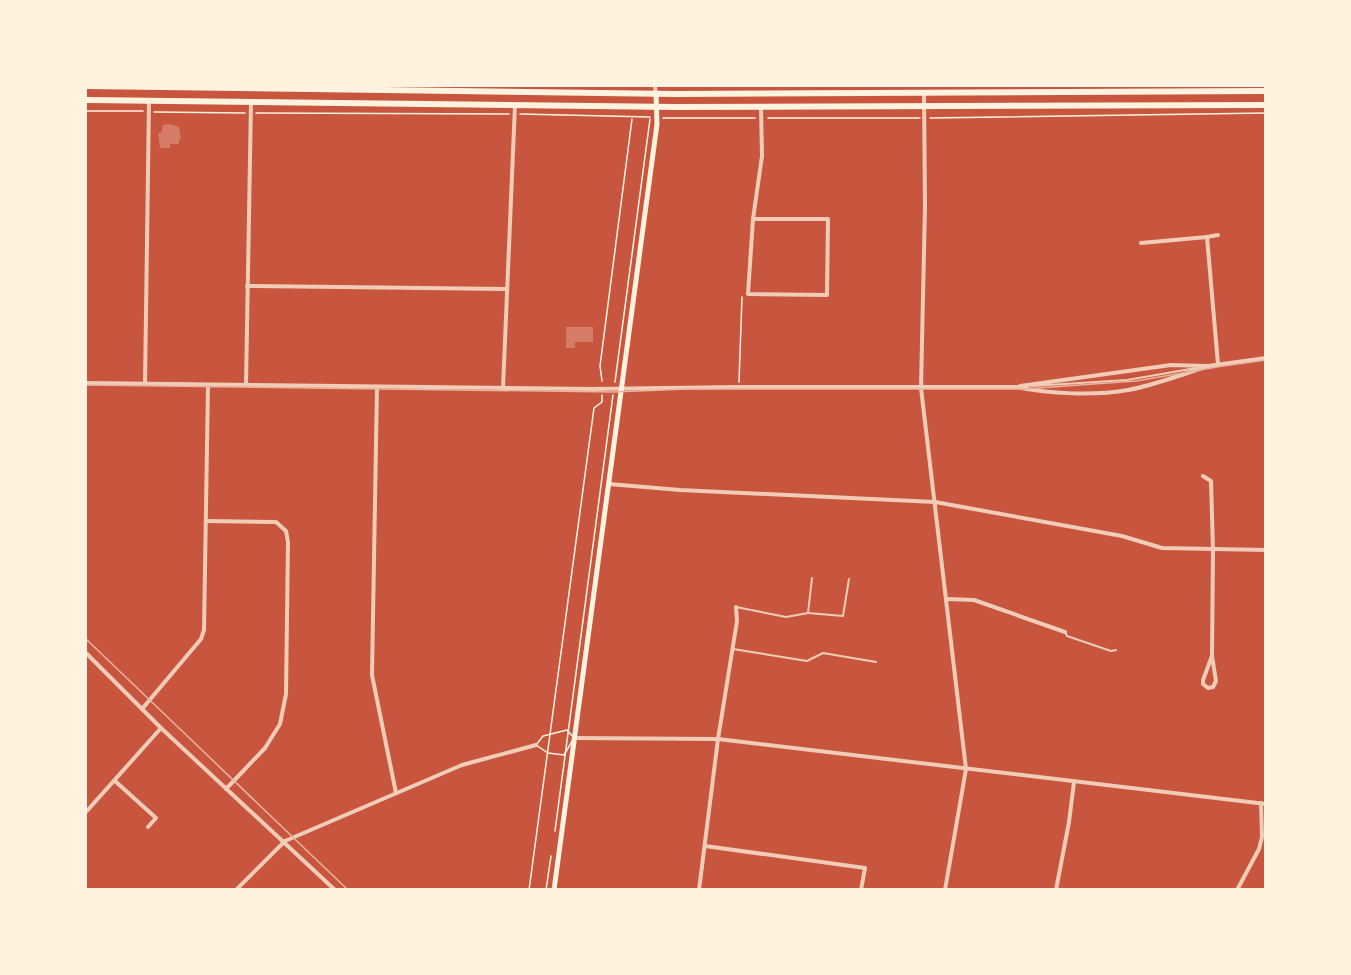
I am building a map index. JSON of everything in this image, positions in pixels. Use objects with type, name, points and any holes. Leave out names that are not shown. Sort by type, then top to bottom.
[{"type":"main road","points":[[86,86],[656,94],[1266,91]]},
{"type":"main road","points":[[251,88],[251,101]]},
{"type":"main road","points":[[554,890],[657,117],[656,94]]},
{"type":"main road","points":[[86,100],[656,107],[924,108],[1266,105]]},
{"type":"street","points":[[656,86],[656,94]]},
{"type":"street","points":[[924,93],[925,206],[921,388],[966,769],[945,890]]},
{"type":"street","points":[[145,384],[148,100]]},
{"type":"street","points":[[246,385],[251,101]]},
{"type":"street","points":[[503,388],[515,105]]},
{"type":"street","points":[[753,219],[828,219],[827,295],[748,294],[753,219],[762,156],[761,107]]},
{"type":"street","points":[[1141,243],[1218,235]]},
{"type":"street","points":[[1207,237],[1218,364]]},
{"type":"street","points":[[247,286],[507,289]]},
{"type":"street","points":[[1016,387],[1033,391],[1074,393],[1126,390],[1208,366],[1266,358]]},
{"type":"street","points":[[86,383],[602,389],[1016,387],[1171,365],[1208,366]]},
{"type":"street","points":[[142,709],[201,639],[204,630],[208,385]]},
{"type":"street","points":[[377,387],[372,675],[396,794]]},
{"type":"street","points":[[1203,476],[1211,481],[1213,550],[1212,656],[1216,681],[1214,687],[1208,688],[1203,684],[1203,680],[1212,656]]},
{"type":"street","points":[[609,484],[680,490],[935,502],[1122,536],[1162,548],[1266,550]]},
{"type":"street","points":[[207,521],[276,522],[286,531],[288,542],[286,693],[280,724],[265,748],[226,789]]},
{"type":"street","points":[[947,599],[974,600],[1065,632]]},
{"type":"street","points":[[699,890],[718,739],[733,649],[736,607]]},
{"type":"street","points":[[86,653],[161,728],[334,890]]},
{"type":"street","points":[[86,812],[161,728]]},
{"type":"street","points":[[574,738],[718,739],[1263,803],[1262,837],[1259,849],[1237,890]]},
{"type":"street","points":[[236,890],[282,843],[462,765],[536,746]]},
{"type":"street","points":[[115,781],[156,818],[148,827]]},
{"type":"street","points":[[1056,890],[1074,782]]},
{"type":"street","points":[[705,846],[865,868],[861,890]]},
{"type":"lane","points":[[1016,387],[1127,380],[1208,366]]},
{"type":"lane","points":[[808,613],[812,578]]},
{"type":"lane","points":[[736,607],[786,617],[808,613],[843,616],[849,579]]},
{"type":"lane","points":[[1065,632],[1067,636],[1110,651],[1116,650]]},
{"type":"lane","points":[[733,649],[807,661],[823,653],[876,662]]},
{"type":"path","points":[[672,86],[725,86]]},
{"type":"path","points":[[772,86],[783,86]]},
{"type":"path","points":[[86,111],[514,114],[632,118],[924,118],[1266,113]]},
{"type":"path","points":[[554,832],[650,117]]},
{"type":"path","points":[[529,890],[594,408],[602,402],[600,366],[632,118]]},
{"type":"path","points":[[739,387],[741,297],[748,294]]},
{"type":"path","points":[[564,755],[548,753],[536,746],[543,736],[567,730]]},
{"type":"path","points":[[564,755],[574,738],[567,730]]},
{"type":"path","points":[[546,890],[551,857]]},
{"type":"building","points":[[170,124],[179,127],[181,139],[179,139],[179,144],[170,144],[170,148],[160,148],[158,133],[161,133],[163,125]]},
{"type":"building","points":[[566,327],[593,327],[593,342],[575,342],[575,348],[566,348]]},
{"type":"tram line","points":[[86,385],[613,392],[688,389],[1024,389],[1136,381],[1266,360]]},
{"type":"tram line","points":[[86,639],[348,890]]}]
